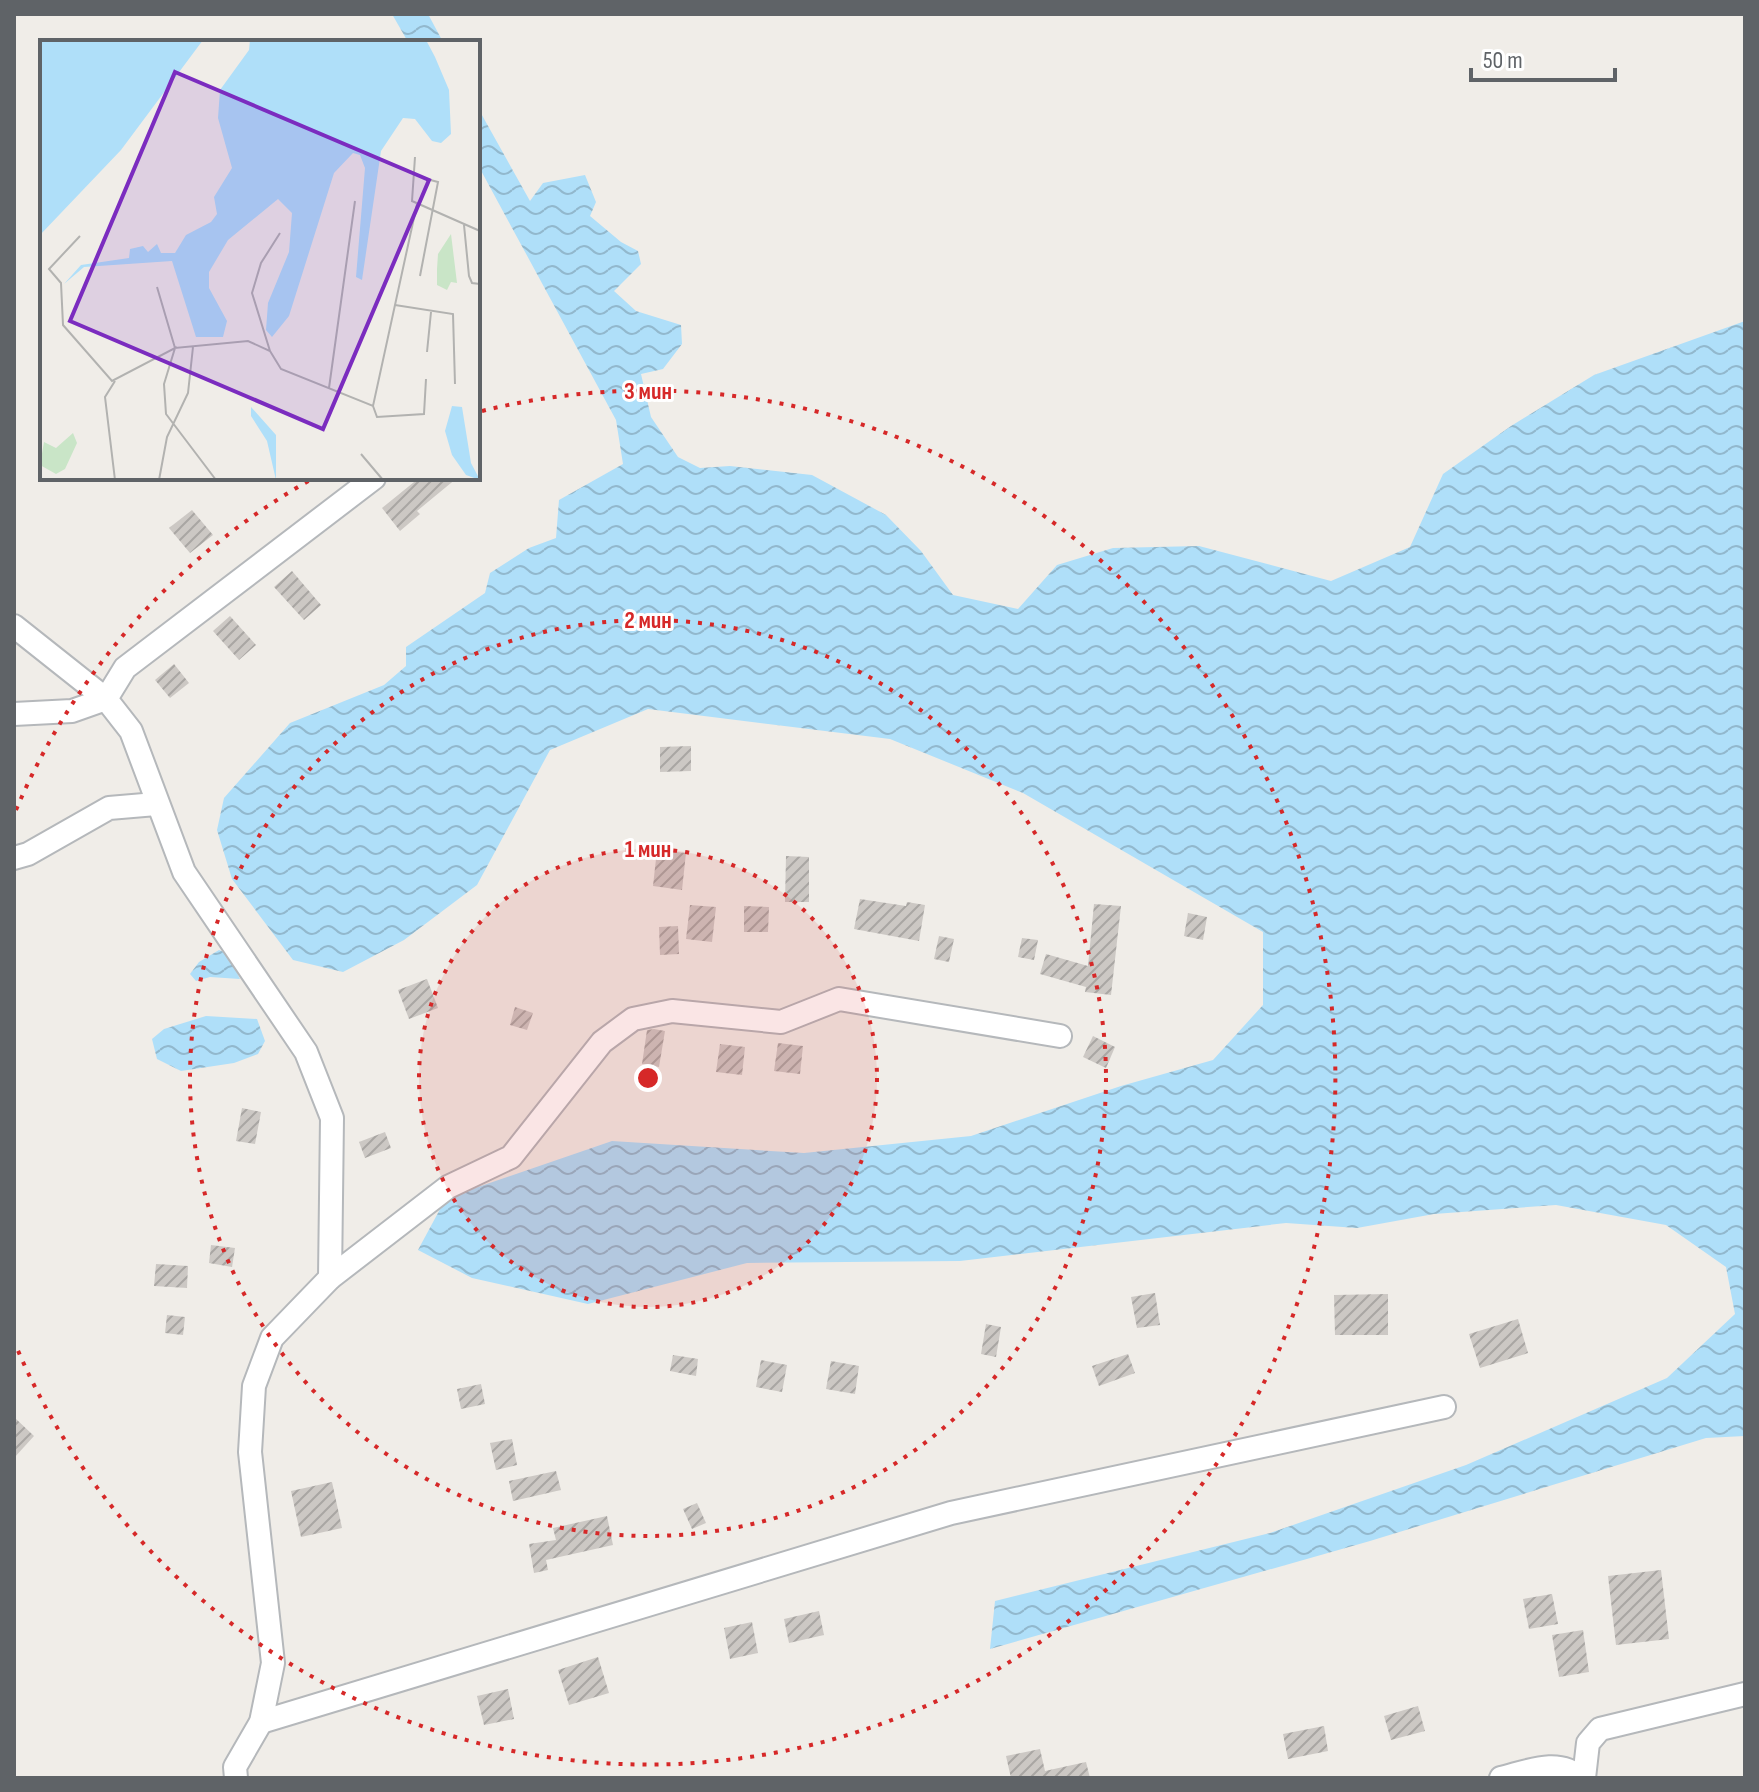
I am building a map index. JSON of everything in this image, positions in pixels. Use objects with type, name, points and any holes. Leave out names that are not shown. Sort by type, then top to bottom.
[{"type":"street","points":[[14,714],[72,711],[106,699],[125,668],[371,480]]},
{"type":"street","points":[[14,626],[106,699],[131,731],[184,872],[306,1052],[332,1118],[330,1278]]},
{"type":"street","points":[[14,858],[28,854],[109,808],[156,804]]},
{"type":"street","points":[[236,1778],[235,1767],[261,1722],[273,1663],[250,1452],[254,1386],[272,1338],[330,1278],[448,1187],[511,1157],[602,1042],[633,1019],[672,1011],[781,1022],[839,999],[1060,1036]]},
{"type":"street","points":[[261,1722],[951,1513],[1444,1407]]},
{"type":"street","points":[[1501,1778],[1559,1766],[1582,1778],[1588,1743],[1600,1729],[1745,1694]]},
{"type":"water","points":[[392,14],[428,14],[442,40],[407,40]]},
{"type":"water","points":[[480,112],[530,201],[543,183],[585,175],[596,202],[590,216],[621,242],[638,251],[641,264],[614,291],[636,311],[681,325],[682,344],[663,369],[641,374],[651,417],[678,457],[700,468],[730,466],[812,475],[886,515],[921,551],[953,595],[1018,609],[1057,565],[1113,548],[1199,546],[1331,581],[1410,547],[1443,474],[1511,426],[1594,375],[1745,321],[1745,1436],[1706,1438],[1370,1541],[990,1649],[995,1601],[1270,1533],[1466,1465],[1667,1378],[1735,1314],[1726,1267],[1666,1225],[1556,1205],[1434,1214],[1357,1228],[1286,1223],[960,1261],[747,1263],[588,1304],[472,1278],[418,1250],[446,1198],[612,1141],[804,1153],[971,1136],[1121,1086],[1213,1060],[1263,1005],[1263,932],[1023,793],[890,739],[648,709],[550,750],[477,885],[404,940],[343,972],[293,960],[232,879],[217,830],[224,798],[290,723],[384,685],[406,666],[406,647],[485,593],[490,573],[529,548],[556,538],[559,500],[623,464],[616,420],[480,169]]},
{"type":"water","points":[[219,950],[228,954],[240,979],[210,977],[196,981],[190,974],[199,962]]},
{"type":"water","points":[[206,1016],[257,1019],[265,1041],[258,1054],[234,1063],[181,1071],[157,1059],[152,1039],[164,1029]]},
{"type":"building","points":[[417,480],[455,480],[417,511],[420,514],[400,531],[382,508]]},
{"type":"building","points":[[192,510],[213,535],[190,553],[169,528]]},
{"type":"building","points":[[292,571],[321,605],[304,620],[274,587]]},
{"type":"building","points":[[230,616],[256,645],[239,660],[213,631]]},
{"type":"building","points":[[174,664],[189,683],[170,698],[155,680]]},
{"type":"building","points":[[691,746],[691,771],[660,772],[660,747]]},
{"type":"building","points":[[657,850],[686,853],[682,890],[653,886]]},
{"type":"building","points":[[786,856],[809,857],[809,902],[785,902]]},
{"type":"building","points":[[860,899],[906,906],[907,902],[925,905],[919,941],[854,929]]},
{"type":"building","points":[[1094,904],[1121,906],[1111,995],[1085,992],[1086,987],[1040,974],[1046,954],[1088,966]]},
{"type":"building","points":[[690,905],[716,907],[712,942],[686,939]]},
{"type":"building","points":[[744,906],[769,907],[768,932],[744,932]]},
{"type":"building","points":[[1188,913],[1207,917],[1203,940],[1184,936]]},
{"type":"building","points":[[678,926],[679,954],[660,955],[659,927]]},
{"type":"building","points":[[939,936],[954,939],[949,962],[934,959]]},
{"type":"building","points":[[1022,938],[1038,940],[1034,960],[1018,957]]},
{"type":"building","points":[[427,979],[438,1008],[409,1019],[398,990]]},
{"type":"building","points":[[515,1007],[533,1013],[527,1030],[510,1025]]},
{"type":"building","points":[[647,1030],[665,1031],[659,1067],[642,1064]]},
{"type":"building","points":[[1093,1036],[1115,1047],[1106,1068],[1083,1057]]},
{"type":"building","points":[[778,1043],[803,1046],[800,1074],[774,1071]]},
{"type":"building","points":[[720,1044],[745,1047],[742,1075],[716,1072]]},
{"type":"building","points":[[242,1108],[261,1112],[255,1144],[236,1141]]},
{"type":"building","points":[[385,1132],[391,1148],[365,1158],[359,1142]]},
{"type":"building","points":[[211,1245],[235,1248],[232,1267],[209,1263]]},
{"type":"building","points":[[156,1264],[188,1266],[187,1288],[154,1286]]},
{"type":"building","points":[[1155,1293],[1160,1325],[1137,1328],[1131,1297]]},
{"type":"building","points":[[1388,1294],[1388,1335],[1335,1335],[1334,1295]]},
{"type":"building","points":[[167,1315],[185,1317],[183,1335],[165,1333]]},
{"type":"building","points":[[1518,1319],[1528,1353],[1480,1368],[1469,1334]]},
{"type":"building","points":[[986,1324],[1001,1327],[996,1357],[981,1354]]},
{"type":"building","points":[[1128,1354],[1135,1373],[1099,1386],[1092,1366]]},
{"type":"building","points":[[673,1355],[698,1359],[696,1376],[670,1371]]},
{"type":"building","points":[[761,1360],[787,1365],[782,1392],[756,1387]]},
{"type":"building","points":[[831,1361],[859,1366],[855,1394],[826,1389]]},
{"type":"building","points":[[481,1384],[485,1404],[461,1409],[457,1389]]},
{"type":"building","points":[[14,1417],[34,1436],[14,1458]]},
{"type":"building","points":[[512,1439],[517,1465],[496,1470],[490,1443]]},
{"type":"building","points":[[556,1471],[561,1490],[513,1501],[509,1481]]},
{"type":"building","points":[[332,1482],[342,1528],[301,1537],[291,1491]]},
{"type":"building","points":[[697,1503],[706,1523],[692,1529],[683,1509]]},
{"type":"building","points":[[607,1516],[613,1545],[546,1560],[548,1570],[534,1573],[529,1544],[556,1540],[553,1528]]},
{"type":"building","points":[[1661,1570],[1669,1639],[1616,1645],[1608,1576]]},
{"type":"building","points":[[1552,1594],[1558,1624],[1529,1629],[1523,1599]]},
{"type":"building","points":[[819,1611],[824,1635],[789,1643],[784,1619]]},
{"type":"building","points":[[752,1622],[758,1653],[730,1659],[724,1628]]},
{"type":"building","points":[[1583,1630],[1589,1672],[1559,1677],[1552,1635]]},
{"type":"building","points":[[598,1657],[609,1693],[569,1705],[558,1670]]},
{"type":"building","points":[[508,1689],[514,1719],[484,1725],[477,1696]]},
{"type":"building","points":[[1418,1706],[1425,1731],[1391,1740],[1384,1716]]},
{"type":"building","points":[[1324,1726],[1328,1751],[1288,1759],[1283,1734]]},
{"type":"building","points":[[1040,1749],[1045,1771],[1086,1762],[1090,1778],[1011,1778],[1006,1756]]}]
